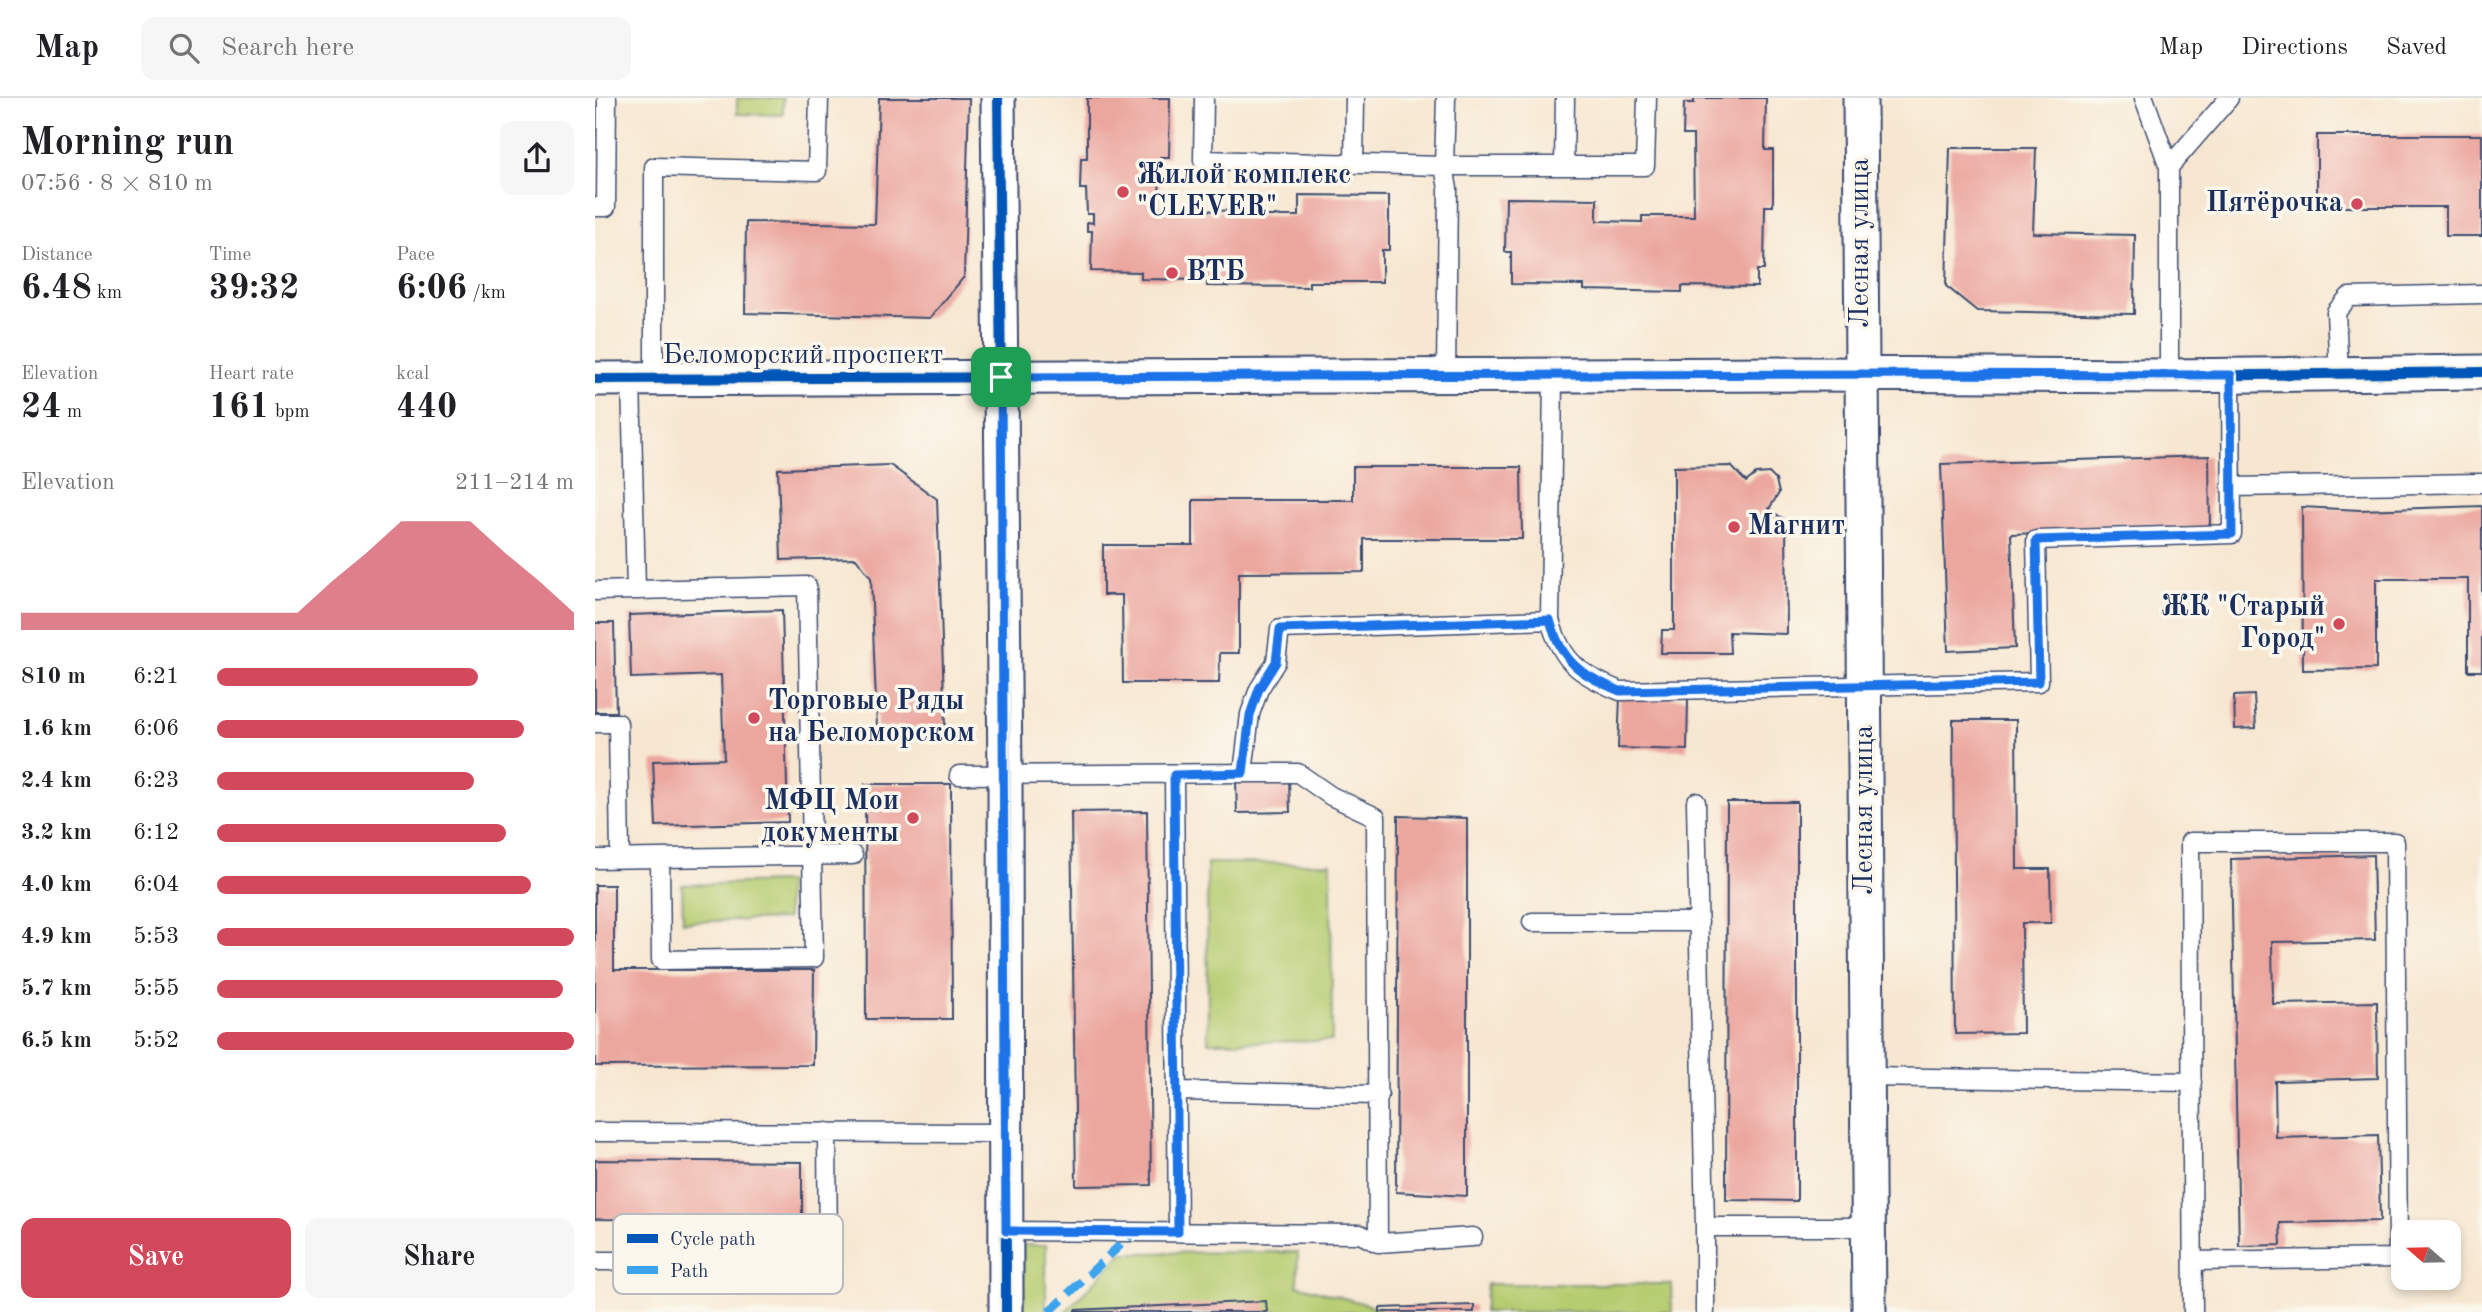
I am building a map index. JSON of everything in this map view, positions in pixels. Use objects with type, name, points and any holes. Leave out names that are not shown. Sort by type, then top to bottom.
[{"type":"street","points":[[998,98],[1005,775],[1006,1312]]},
{"type":"street","name":"Лесная улица","points":[[1860,98],[1869,1312]]},
{"type":"street","name":"Беломорский проспект","points":[[595,379],[1862,374],[2169,376],[2482,372]]},
{"type":"lane","points":[[595,207],[605,207],[607,98]]},
{"type":"lane","points":[[636,590],[642,379],[654,167],[817,171],[819,98]]},
{"type":"lane","points":[[1204,98],[1203,160],[1444,166],[1645,166],[1647,98]]},
{"type":"lane","points":[[1355,98],[1355,164]]},
{"type":"lane","points":[[1445,98],[1444,166],[1448,189],[1446,375]]},
{"type":"lane","points":[[1564,166],[1565,98]]},
{"type":"lane","points":[[2144,98],[2169,167],[2169,376]]},
{"type":"lane","points":[[2169,167],[2229,98]]},
{"type":"lane","points":[[2339,374],[2336,313],[2349,297],[2482,294]]},
{"type":"lane","points":[[1553,375],[1550,620],[1565,658],[1593,680],[1620,691],[1864,688],[2039,682],[2036,540],[2232,534],[2231,375]]},
{"type":"lane","points":[[2231,487],[2482,483]]},
{"type":"lane","points":[[595,591],[807,586],[814,958],[661,960],[660,858]]},
{"type":"lane","points":[[1243,773],[1250,715],[1259,689],[1276,662],[1280,629],[1550,620]]},
{"type":"lane","points":[[595,723],[618,723],[621,858]]},
{"type":"lane","points":[[958,775],[1299,773],[1331,796],[1376,817],[1378,1242]]},
{"type":"lane","points":[[1174,775],[1178,1232]]},
{"type":"lane","points":[[1696,802],[1705,1312]]},
{"type":"lane","points":[[2193,1261],[2398,1258],[2395,842],[2190,842],[2193,1312]]},
{"type":"lane","points":[[595,859],[853,855]]},
{"type":"lane","points":[[1532,922],[1699,922]]},
{"type":"lane","points":[[1867,1077],[2192,1082]]},
{"type":"lane","points":[[1177,1091],[1379,1095]]},
{"type":"lane","points":[[595,1132],[1005,1133]]},
{"type":"lane","points":[[827,1132],[828,1214]]},
{"type":"lane","points":[[1705,1227],[1868,1227]]},
{"type":"lane","points":[[1006,1231],[1360,1234],[1378,1242],[1473,1237]]},
{"type":"lane","points":[[595,1261],[613,1261]]},
{"type":"green space","points":[[737,98],[783,98],[783,115],[737,114]]},
{"type":"green space","points":[[1207,863],[1331,863],[1332,1041],[1208,1042]]},
{"type":"green space","points":[[787,882],[787,919],[683,922],[682,885]]},
{"type":"green space","points":[[1023,1245],[1046,1245],[1046,1312],[1024,1312]]},
{"type":"green space","points":[[1298,1252],[1297,1285],[1380,1308],[1380,1312],[1065,1312],[1123,1253]]},
{"type":"green space","points":[[1487,1284],[1671,1284],[1672,1312],[1484,1312]]},
{"type":"building","points":[[879,98],[969,98],[964,277],[930,318],[745,313],[746,222],[875,224]]},
{"type":"building","name":"Жилой комплекс \"СLEVER\"","points":[[1087,98],[1170,98],[1169,157],[1160,157],[1159,210],[1253,211],[1253,216],[1299,216],[1299,195],[1389,196],[1389,250],[1382,250],[1382,282],[1309,282],[1309,287],[1207,286],[1207,280],[1141,279],[1141,272],[1091,271],[1092,231],[1087,231],[1087,222],[1093,223],[1093,214],[1087,214],[1086,189],[1080,189],[1081,158],[1087,158]]},
{"type":"building","points":[[1694,98],[1766,98],[1765,150],[1773,150],[1773,206],[1765,206],[1764,270],[1757,270],[1757,287],[1682,286],[1682,292],[1584,290],[1584,285],[1511,284],[1511,252],[1505,252],[1506,198],[1597,199],[1597,221],[1642,222],[1642,216],[1694,216],[1693,135],[1683,135],[1684,103],[1694,103]]},
{"type":"building","points":[[2317,135],[2482,135],[2482,236],[2446,236],[2446,207],[2317,207]]},
{"type":"building","points":[[1950,148],[2036,148],[2033,233],[2135,235],[2134,314],[1977,311],[1946,286]]},
{"type":"building","points":[[2209,456],[2210,528],[2011,534],[2015,648],[1948,651],[1941,464]]},
{"type":"building","points":[[890,465],[937,499],[945,726],[877,728],[871,578],[856,558],[781,560],[778,469]]},
{"type":"building","points":[[1731,466],[1746,482],[1756,474],[1769,473],[1776,480],[1779,493],[1769,509],[1786,521],[1787,634],[1729,632],[1730,653],[1661,653],[1662,630],[1674,630],[1674,467]]},
{"type":"building","points":[[1353,467],[1521,467],[1522,539],[1364,539],[1364,572],[1239,573],[1239,653],[1220,653],[1219,683],[1123,683],[1122,595],[1103,595],[1103,545],[1193,545],[1193,500],[1353,500]]},
{"type":"building","name":"ЖК \"Старый Город\"","points":[[2482,506],[2482,671],[2468,671],[2468,579],[2376,579],[2376,669],[2303,670],[2302,507],[2360,510]]},
{"type":"building","name":"Торговые Ряды на Беломорском","points":[[782,610],[788,822],[656,826],[653,761],[724,759],[721,675],[631,678],[629,615]]},
{"type":"building","points":[[595,623],[614,623],[616,712],[595,712]]},
{"type":"building","points":[[2254,695],[2256,728],[2235,729],[2234,696]]},
{"type":"building","points":[[1620,696],[1688,698],[1687,750],[1618,748]]},
{"type":"building","points":[[1953,720],[2016,720],[2017,869],[2050,869],[2051,923],[2022,923],[2023,1033],[1955,1034]]},
{"type":"building","points":[[1289,779],[1290,812],[1237,813],[1236,781]]},
{"type":"building","points":[[865,784],[951,784],[952,1019],[866,1019]]},
{"type":"building","points":[[1727,802],[1797,802],[1797,1201],[1726,1200]]},
{"type":"building","points":[[1147,811],[1151,1185],[1076,1186],[1071,812]]},
{"type":"building","points":[[1398,816],[1467,818],[1467,1196],[1396,1192]]},
{"type":"building","points":[[2373,855],[2375,940],[2272,942],[2273,1004],[2377,1002],[2378,1078],[2275,1081],[2276,1138],[2378,1135],[2380,1221],[2280,1223],[2281,1245],[2239,1246],[2231,859]]},
{"type":"building","points":[[595,885],[614,885],[614,970],[814,970],[813,1065],[595,1066]]},
{"type":"building","points":[[595,1160],[802,1162],[802,1214],[613,1214],[613,1219],[595,1219]]},
{"type":"building","points":[[1266,1301],[1267,1312],[1075,1312],[1075,1310]]},
{"type":"building","points":[[1474,1305],[1474,1312],[1380,1312],[1380,1308]]},
{"type":"marked path","points":[[1049,1312],[1135,1231]]},
{"type":"cycle path","points":[[998,98],[1005,775],[1006,1312]]},
{"type":"cycle path","points":[[595,379],[1808,374],[2169,376],[2482,372]]},
{"type":"place","name":"Жилой комплекс \"СLEVER\"","points":[[1123,192]]},
{"type":"place","name":"Пятёрочка","points":[[2357,204]]},
{"type":"place","name":"ВТБ","points":[[1172,273]]},
{"type":"place","name":"Магнит","points":[[1734,527]]},
{"type":"place","name":"ЖК \"Старый Город\"","points":[[2339,624]]},
{"type":"place","name":"Торговые Ряды на Беломорском","points":[[754,718]]},
{"type":"place","name":"МФЦ Мои документы","points":[[913,818]]},
{"type":"route","points":[[2231,375],[2232,534],[2036,540],[2039,682],[1864,688],[1620,691],[1593,680],[1565,658],[1555,640],[1550,620],[1280,629],[1276,662],[1259,689],[1250,715],[1243,773],[1174,775],[1178,1232],[1006,1231],[1001,377],[2231,375]]}]
